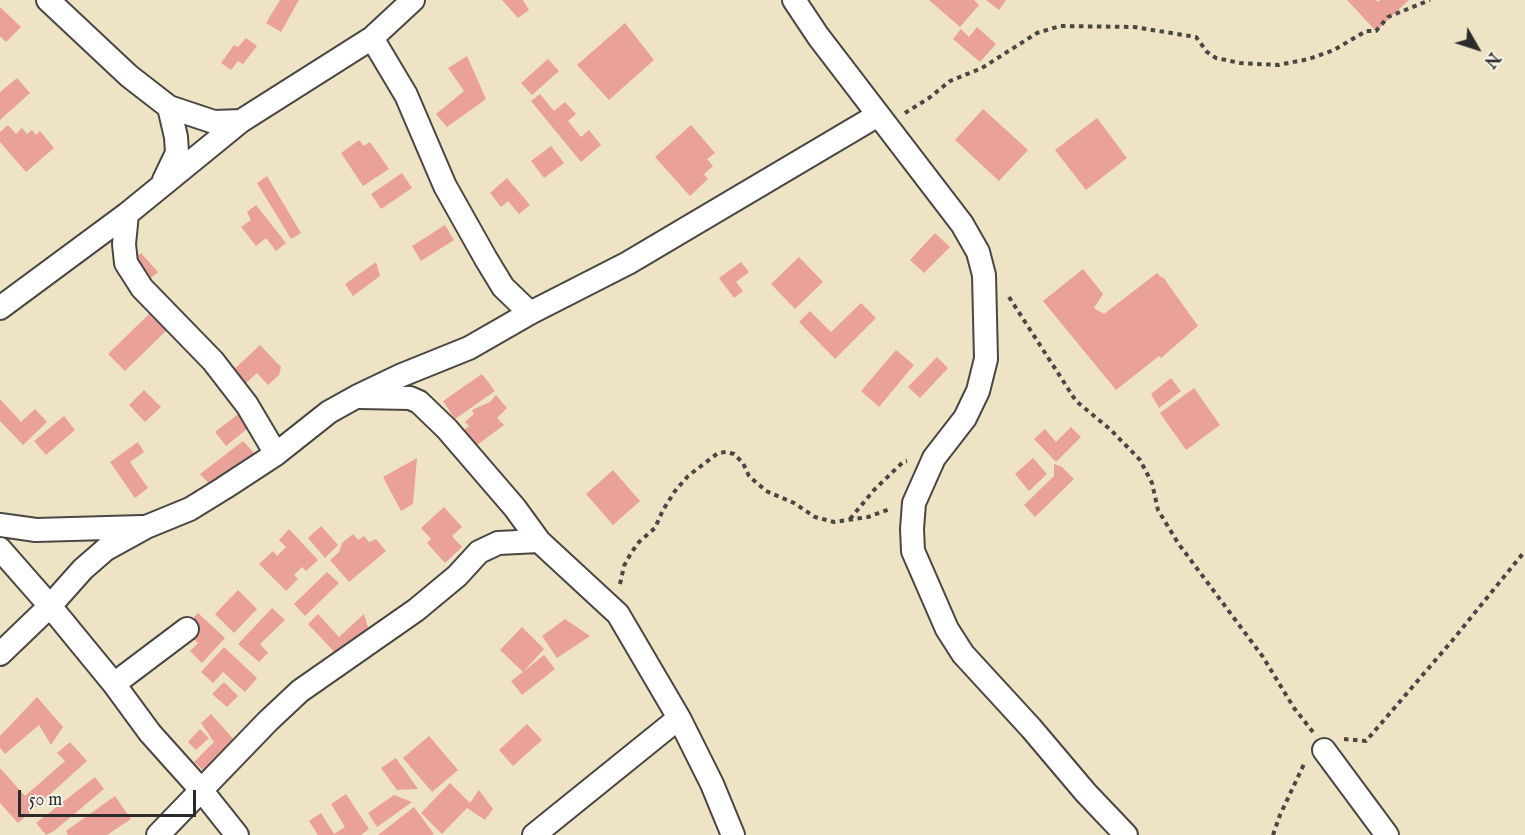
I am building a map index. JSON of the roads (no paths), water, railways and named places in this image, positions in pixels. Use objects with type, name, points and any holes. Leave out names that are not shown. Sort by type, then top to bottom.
[{"type":"street","points":[[48,0],[129,76],[169,107],[214,122],[241,121]]},
{"type":"street","points":[[0,308],[127,214],[241,121],[372,38],[413,0]]},
{"type":"street","points":[[794,0],[818,36],[962,224],[978,252],[984,274],[986,359],[965,418],[934,458],[914,503],[913,551],[947,629],[963,654],[1126,835]]},
{"type":"street","points":[[372,38],[406,95],[445,186],[486,259],[503,287],[530,313]]},
{"type":"street","points":[[162,184],[177,153],[169,107]]},
{"type":"street","points":[[0,654],[50,606],[82,569],[106,549],[146,527],[190,509],[276,454],[330,412],[402,375],[469,348],[530,313],[638,257],[774,175],[882,119]]},
{"type":"street","points":[[127,214],[124,243],[126,263],[142,288],[213,361],[247,405],[276,454]]},
{"type":"street","points":[[356,397],[410,398],[419,402],[515,508],[539,541],[618,614],[679,718],[712,784],[733,835]]},
{"type":"street","points":[[0,525],[36,530],[146,527]]},
{"type":"street","points":[[158,835],[300,691],[416,610],[457,576],[479,552],[498,543],[539,541]]},
{"type":"street","points":[[0,549],[114,684],[150,734],[202,791],[237,835]]},
{"type":"street","points":[[114,684],[187,628]]},
{"type":"street","points":[[534,835],[679,718]]},
{"type":"street","points":[[1320,745],[1387,835]]}]
